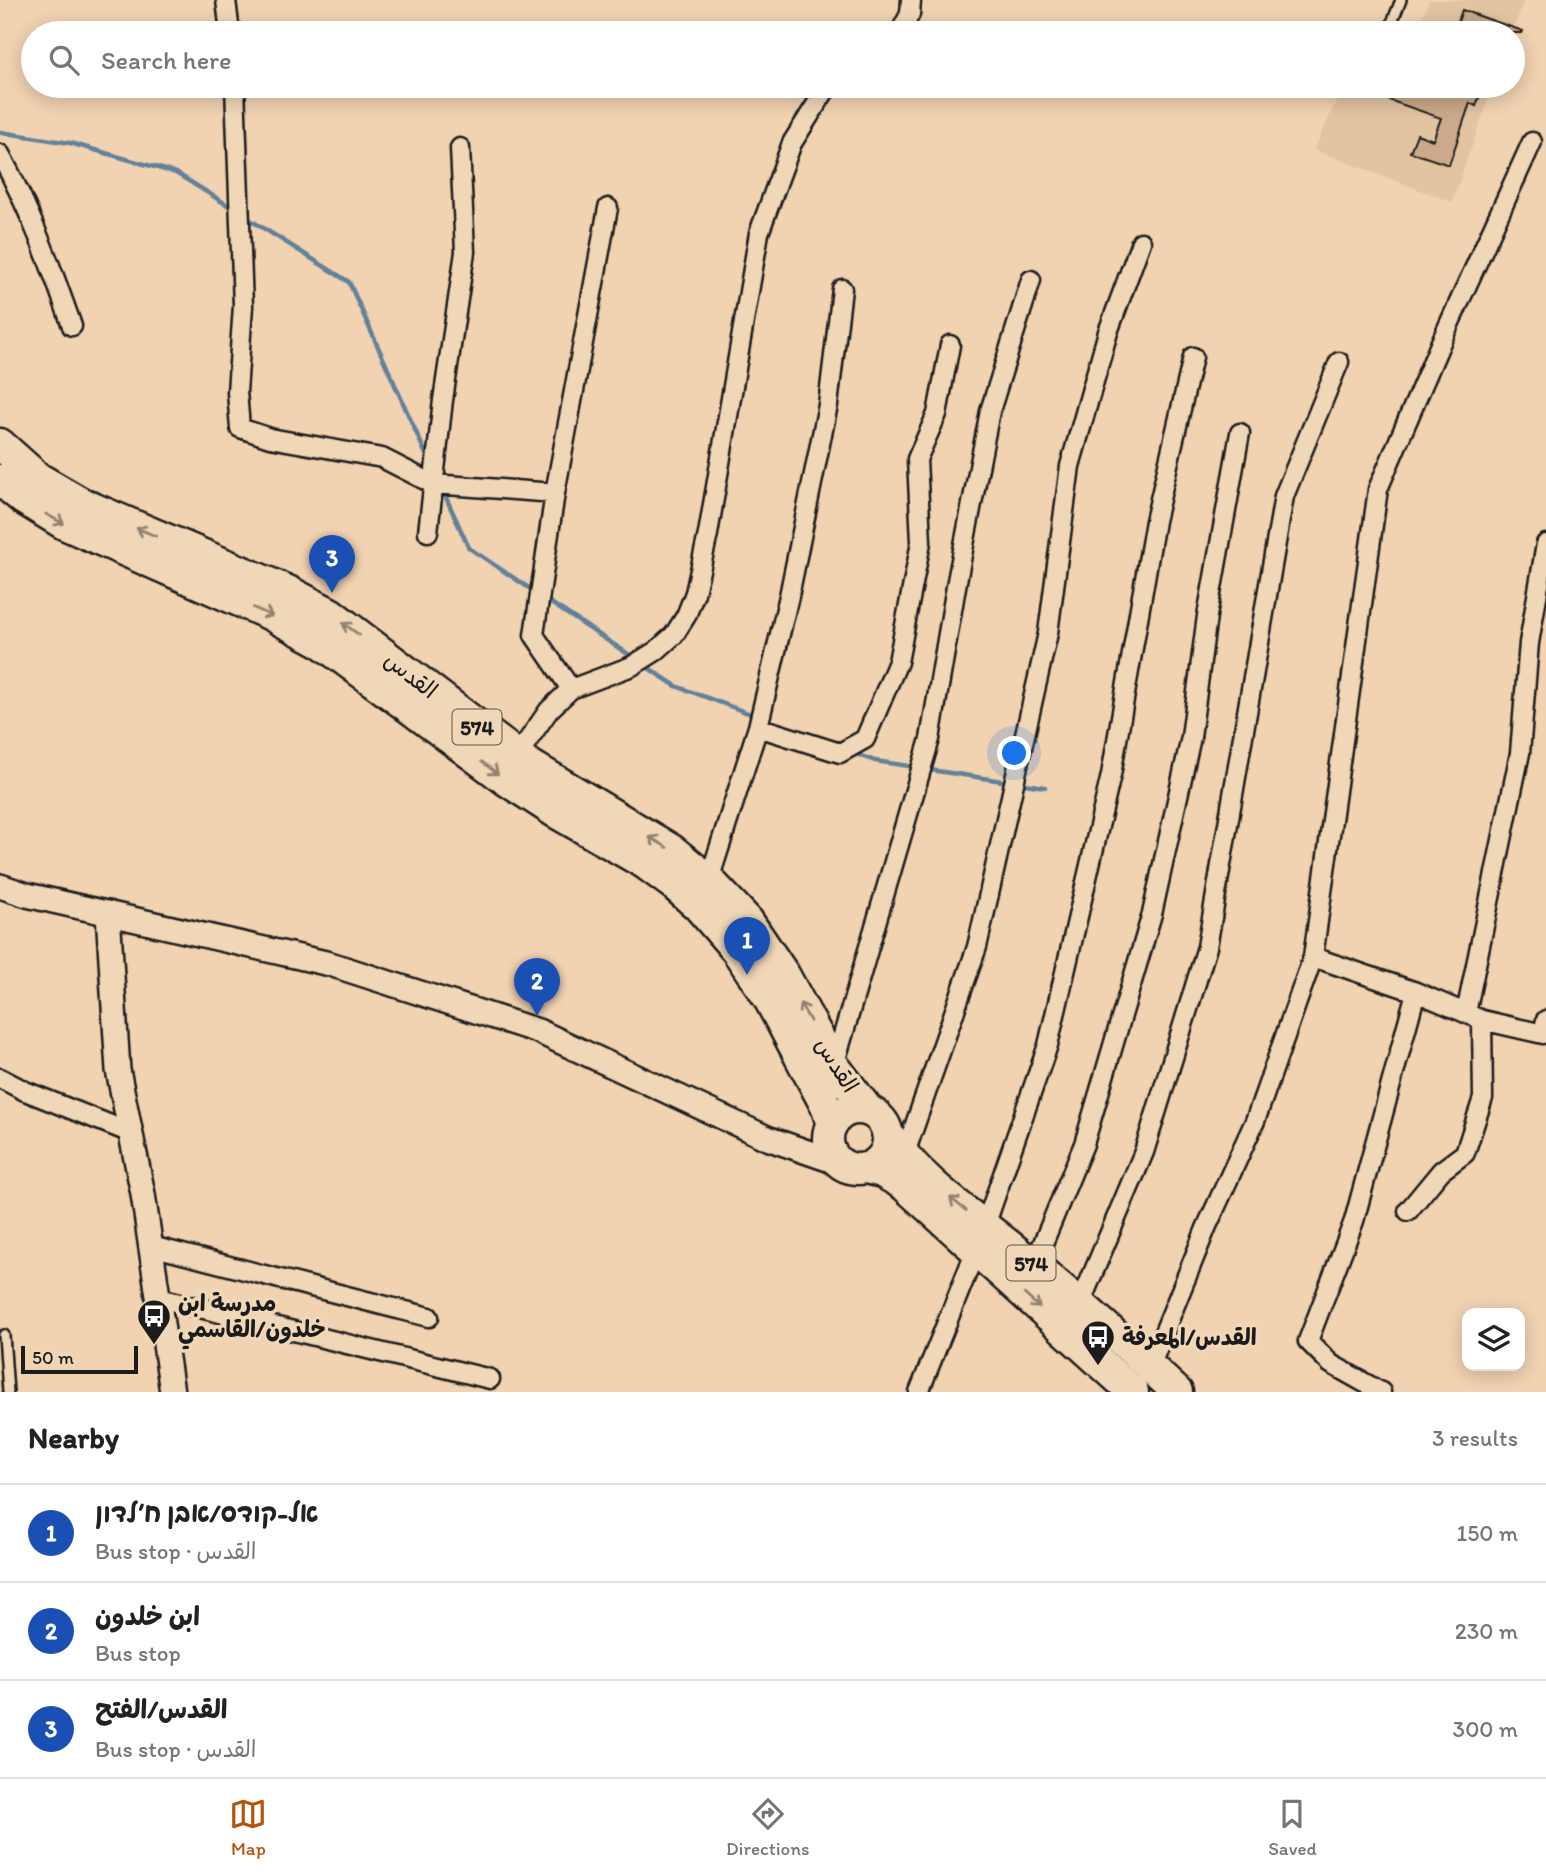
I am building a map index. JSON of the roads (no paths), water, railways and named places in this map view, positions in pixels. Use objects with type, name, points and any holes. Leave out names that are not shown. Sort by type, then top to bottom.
[{"type":"main road","name":"القدس","points":[[0,444],[38,478],[81,503],[288,591],[319,607],[356,632],[517,756],[672,850],[732,902],[766,945],[834,1066],[868,1110]]},
{"type":"main road","name":"القدس","points":[[0,480],[23,499],[64,524],[271,615],[319,641],[533,799],[644,863],[674,885],[698,906],[737,951],[768,997],[826,1106],[831,1126]]},
{"type":"main road","points":[[831,1126],[841,1113],[850,1109],[868,1110]]},
{"type":"main road","name":"574","points":[[868,1110],[882,1120],[896,1144],[940,1189],[980,1238],[1133,1392]]},
{"type":"main road","name":"574","points":[[831,1126],[829,1147],[853,1165],[882,1172],[980,1238],[1034,1265],[1177,1392]]},
{"type":"main road","points":[[853,1165],[875,1164],[887,1147],[896,1144]]},
{"type":"street","points":[[226,0],[229,21]]},
{"type":"street","points":[[906,21],[911,0]]},
{"type":"street","points":[[235,98],[243,306],[237,393],[240,428],[270,438],[382,458],[433,484],[555,493]]},
{"type":"street","points":[[517,756],[549,710],[571,689],[632,666],[656,651],[674,635],[686,616],[695,593],[708,534],[759,233],[792,143],[820,98]]},
{"type":"street","points":[[1150,1367],[1206,1226],[1255,1121],[1313,957],[1378,489],[1532,142]]},
{"type":"street","points":[[428,531],[465,252],[460,148]]},
{"type":"street","points":[[0,154],[46,249],[72,326]]},
{"type":"street","points":[[571,689],[534,635],[555,493],[608,208]]},
{"type":"street","points":[[896,1144],[976,947],[1048,633],[1070,466],[1108,332],[1141,242]]},
{"type":"street","points":[[834,1066],[930,739],[990,411],[1031,280]]},
{"type":"street","points":[[709,880],[758,727],[789,596],[828,405],[842,289]]},
{"type":"street","points":[[758,727],[840,752],[865,739],[898,662],[921,542],[917,459],[937,414],[950,345]]},
{"type":"street","points":[[919,1392],[980,1238],[1048,1045],[1111,775],[1155,521],[1193,356]]},
{"type":"street","points":[[1080,1304],[1144,1152],[1207,947],[1284,496],[1339,362]]},
{"type":"street","points":[[1034,1265],[1083,1144],[1152,914],[1191,737],[1207,616],[1240,433]]},
{"type":"street","points":[[1408,1211],[1441,1171],[1465,1153],[1483,1098],[1474,1016],[1520,753],[1529,643],[1546,544]]},
{"type":"street","points":[[0,886],[330,964],[538,1031],[781,1143],[853,1165]]},
{"type":"street","points":[[108,913],[118,1070],[151,1246],[172,1392]]},
{"type":"street","points":[[1313,957],[1416,992],[1474,1016],[1543,1034],[1546,1020]]},
{"type":"street","points":[[1381,1392],[1331,1364],[1308,1341],[1354,1222],[1416,992]]},
{"type":"street","points":[[0,1078],[25,1091],[131,1133]]},
{"type":"street","points":[[781,1143],[801,1143],[820,1138],[831,1126]]},
{"type":"street","points":[[151,1246],[429,1317]]},
{"type":"street","points":[[159,1298],[490,1379]]},
{"type":"lane","points":[[1393,21],[1401,0]]},
{"type":"lane","points":[[4,1335],[8,1392]]},
{"type":"waterway","points":[[0,132],[70,143],[176,173],[234,209]]},
{"type":"waterway","points":[[244,216],[349,282],[429,461]]},
{"type":"waterway","points":[[443,491],[469,548],[535,592]]},
{"type":"waterway","points":[[545,599],[634,658]]},
{"type":"waterway","points":[[644,665],[676,686],[756,716]]},
{"type":"waterway","points":[[853,753],[875,761],[916,767]]},
{"type":"waterway","points":[[924,769],[1009,782]]},
{"type":"waterway","points":[[1018,783],[1045,787]]},
{"type":"place","name":"القدس/الفتح","points":[[332,593]]},
{"type":"place","name":"אל-קודס/אבן ח׳לדון","points":[[747,975]]},
{"type":"place","name":"ابن خلدون","points":[[537,1016]]},
{"type":"place","name":"مدرسة ابن خلدون/القاسمي","points":[[154,1346]]},
{"type":"place","name":"القدس/المعرفة","points":[[1098,1367]]}]
